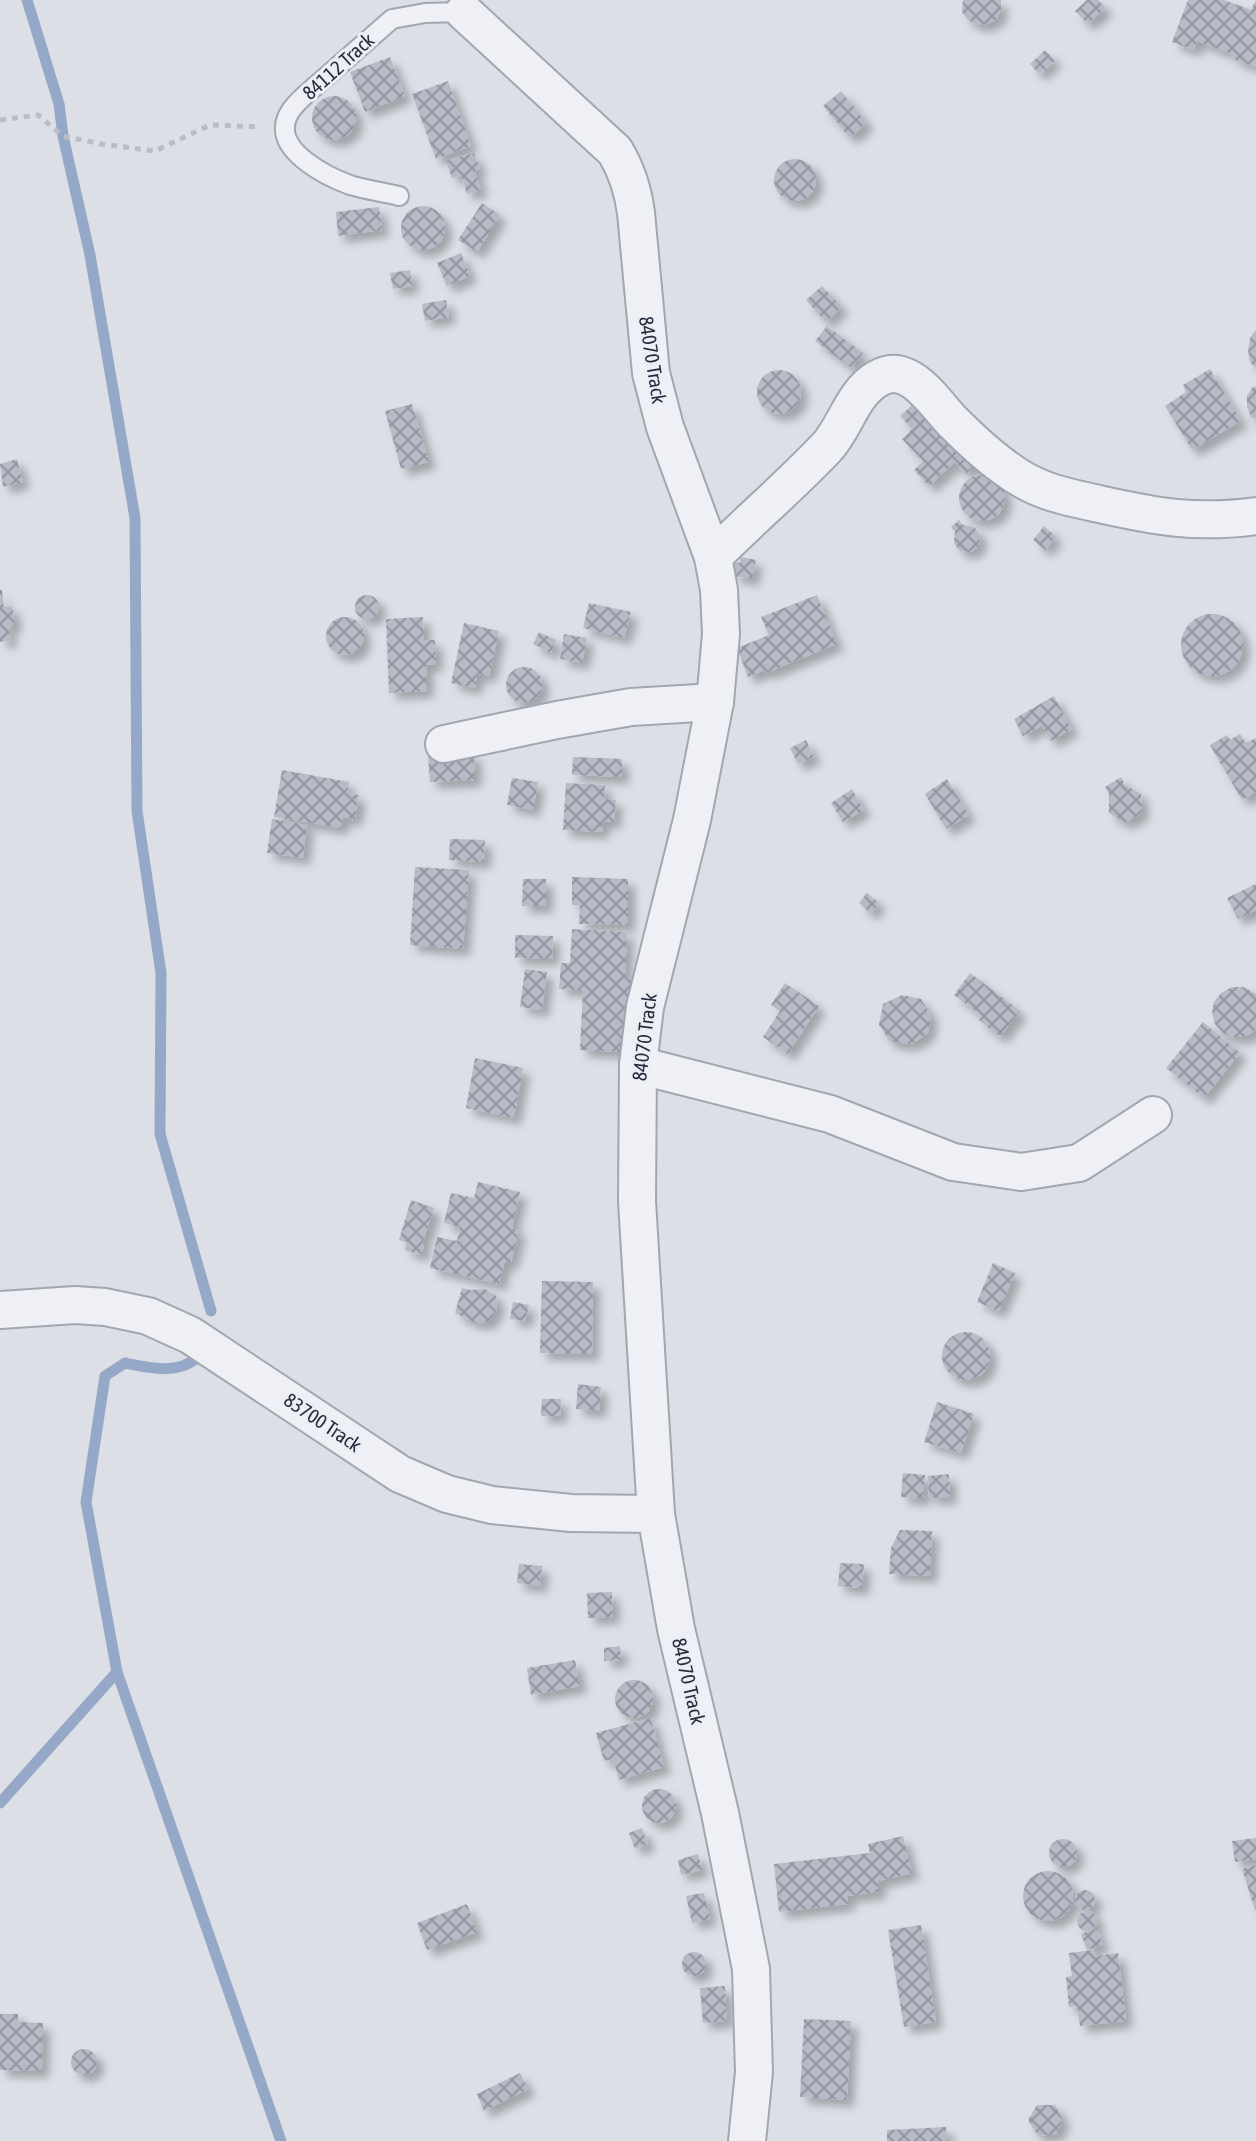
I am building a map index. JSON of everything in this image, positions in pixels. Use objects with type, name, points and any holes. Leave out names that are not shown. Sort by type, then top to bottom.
[{"type":"street","name":"84070 Track","points":[[464,12],[615,151],[626,169],[636,213],[651,373],[665,427],[713,557],[719,590],[721,634],[715,702],[692,820],[645,1007],[638,1065],[637,1201],[656,1514],[676,1629],[720,1813],[751,1969],[754,2072],[747,2141]]},
{"type":"street","points":[[713,557],[829,444],[863,390],[890,373],[919,383],[953,422],[1003,467],[1028,484],[1054,494],[1157,517],[1224,520],[1256,516]]},
{"type":"street","points":[[444,744],[631,707],[715,702]]},
{"type":"street","points":[[638,1065],[830,1114],[953,1162],[1021,1172],[1079,1163],[1153,1115]]},
{"type":"street","name":"83700 Track","points":[[0,1310],[75,1305],[105,1307],[148,1316],[190,1335],[400,1474],[447,1494],[492,1505],[571,1513],[656,1514]]},
{"type":"lane","name":"84112 Track","points":[[284,129],[292,108],[392,19],[425,13],[464,12]]},
{"type":"lane","points":[[284,129],[287,142],[312,166],[350,185],[399,196]]},
{"type":"path","points":[[0,120],[38,115],[63,136],[155,151],[210,125],[284,129]]},
{"type":"building","points":[[963,0],[1001,0],[1001,9],[997,19],[978,25],[968,20],[962,12]]},
{"type":"building","points":[[1087,0],[1098,0],[1106,8],[1088,24],[1075,11]]},
{"type":"building","points":[[1188,0],[1224,0],[1251,10],[1256,0],[1256,67],[1197,41],[1194,50],[1172,42]]},
{"type":"building","points":[[1045,50],[1055,61],[1039,74],[1030,64]]},
{"type":"building","points":[[390,57],[405,96],[365,112],[350,72]]},
{"type":"building","points":[[448,81],[471,146],[436,159],[412,94]]},
{"type":"building","points":[[841,91],[867,123],[850,138],[823,106]]},
{"type":"building","points":[[334,96],[349,103],[356,118],[349,133],[334,140],[319,133],[312,118],[319,103]]},
{"type":"building","points":[[474,153],[480,169],[475,171],[481,190],[467,194],[461,175],[452,178],[446,161]]},
{"type":"building","points":[[795,159],[810,165],[816,180],[810,195],[795,201],[780,195],[774,180],[780,165]]},
{"type":"building","points":[[482,203],[500,215],[477,252],[458,240]]},
{"type":"building","points":[[423,206],[438,213],[445,228],[438,243],[423,250],[408,243],[401,228],[408,213]]},
{"type":"building","points":[[379,207],[382,230],[338,236],[336,212]]},
{"type":"building","points":[[461,253],[470,276],[447,286],[437,263]]},
{"type":"building","points":[[410,270],[412,286],[393,289],[390,273]]},
{"type":"building","points":[[822,286],[842,307],[826,322],[806,300]]},
{"type":"building","points":[[446,300],[449,317],[425,321],[422,304]]},
{"type":"building","points":[[827,326],[863,353],[851,368],[815,341]]},
{"type":"building","points":[[1256,330],[1256,368],[1250,362],[1248,350],[1250,338]]},
{"type":"building","points":[[1210,369],[1241,421],[1192,450],[1165,406],[1186,392],[1183,385]]},
{"type":"building","points":[[779,370],[794,377],[801,392],[794,407],[779,414],[764,407],[757,392],[764,377]]},
{"type":"building","points":[[1256,386],[1256,419],[1251,417],[1247,407],[1247,396]]},
{"type":"building","points":[[922,396],[981,461],[966,474],[955,462],[929,486],[914,470],[923,461],[902,439],[912,429],[900,416]]},
{"type":"building","points":[[412,404],[429,462],[401,469],[385,411]]},
{"type":"building","points":[[17,459],[23,482],[3,487],[0,464]]},
{"type":"building","points":[[982,475],[999,481],[1005,498],[999,515],[982,521],[965,515],[959,498],[965,481]]},
{"type":"building","points":[[959,520],[963,525],[974,527],[980,535],[979,546],[971,552],[960,551],[954,543],[955,532],[951,527]]},
{"type":"building","points":[[1044,526],[1056,537],[1045,550],[1033,540]]},
{"type":"building","points":[[740,557],[756,560],[752,579],[733,576],[735,562],[740,563]]},
{"type":"building","points":[[0,590],[4,607],[12,606],[15,625],[8,627],[11,640],[0,642]]},
{"type":"building","points":[[367,595],[378,602],[379,607],[372,618],[367,619],[356,612],[355,607],[362,596]]},
{"type":"building","points":[[817,595],[837,644],[766,673],[765,670],[748,677],[737,648],[769,635],[761,617]]},
{"type":"building","points":[[589,603],[631,612],[624,638],[583,628]]},
{"type":"building","points":[[1206,614],[1218,614],[1234,623],[1241,633],[1241,657],[1234,667],[1218,676],[1206,676],[1186,662],[1181,651],[1181,639],[1195,619]]},
{"type":"building","points":[[345,617],[359,622],[364,636],[359,650],[345,655],[331,650],[326,636],[331,622]]},
{"type":"building","points":[[423,617],[424,640],[435,640],[436,664],[426,665],[427,691],[389,693],[386,619]]},
{"type":"building","points":[[464,623],[499,631],[489,676],[477,674],[475,688],[451,683]]},
{"type":"building","points":[[539,632],[556,640],[551,653],[533,644]]},
{"type":"building","points":[[564,634],[587,638],[582,663],[560,659]]},
{"type":"building","points":[[524,667],[537,672],[542,685],[537,698],[524,703],[511,698],[506,685],[511,672]]},
{"type":"building","points":[[1054,696],[1072,729],[1051,741],[1042,726],[1023,736],[1014,719]]},
{"type":"building","points":[[1240,734],[1246,743],[1256,738],[1256,792],[1242,800],[1210,745],[1227,735],[1230,740]]},
{"type":"building","points":[[806,740],[814,757],[798,764],[790,748]]},
{"type":"building","points":[[474,753],[475,780],[430,782],[428,755]]},
{"type":"building","points":[[573,757],[622,759],[622,777],[572,775]]},
{"type":"building","points":[[282,770],[349,782],[347,793],[359,795],[355,820],[343,817],[341,828],[274,817]]},
{"type":"building","points":[[1121,777],[1125,785],[1141,794],[1142,813],[1125,823],[1109,813],[1109,794],[1105,787]]},
{"type":"building","points":[[512,778],[538,782],[533,810],[507,805]]},
{"type":"building","points":[[947,779],[969,815],[946,829],[925,794]]},
{"type":"building","points":[[566,783],[605,785],[604,799],[616,800],[614,822],[603,821],[602,832],[563,830]]},
{"type":"building","points":[[852,789],[864,810],[843,822],[831,803]]},
{"type":"building","points":[[272,819],[307,825],[303,858],[267,853]]},
{"type":"building","points":[[450,839],[485,840],[484,862],[449,860]]},
{"type":"building","points":[[415,867],[469,870],[463,949],[410,945]]},
{"type":"building","points":[[572,877],[628,879],[628,925],[579,924],[580,905],[572,905]]},
{"type":"building","points":[[523,879],[546,879],[546,906],[522,906]]},
{"type":"building","points":[[1256,884],[1256,910],[1238,919],[1227,898]]},
{"type":"building","points":[[867,893],[879,903],[871,914],[859,903]]},
{"type":"building","points":[[572,929],[627,932],[625,977],[633,977],[632,1007],[624,1007],[621,1052],[580,1050],[583,990],[559,989],[561,963],[570,963]]},
{"type":"building","points":[[515,935],[553,936],[552,959],[515,958]]},
{"type":"building","points":[[525,969],[547,972],[542,1010],[520,1007]]},
{"type":"building","points":[[970,973],[1020,1011],[1000,1037],[979,1020],[982,1016],[954,995]]},
{"type":"building","points":[[785,983],[819,1006],[788,1054],[763,1037],[780,1011],[771,1005]]},
{"type":"building","points":[[1232,987],[1243,987],[1256,994],[1256,1030],[1245,1037],[1223,1033],[1215,1024],[1212,1013],[1214,1002],[1221,993]]},
{"type":"building","points":[[902,995],[921,999],[931,1015],[928,1033],[912,1044],[890,1042],[879,1025],[883,1004]]},
{"type":"building","points":[[1203,1022],[1240,1053],[1204,1098],[1166,1068]]},
{"type":"building","points":[[475,1058],[523,1068],[514,1118],[466,1108]]},
{"type":"building","points":[[478,1182],[520,1192],[512,1228],[519,1230],[511,1263],[505,1261],[499,1284],[430,1268],[437,1237],[457,1241],[460,1227],[444,1223],[451,1193],[474,1198]]},
{"type":"building","points":[[411,1200],[434,1208],[421,1255],[405,1250],[407,1242],[399,1240]]},
{"type":"building","points":[[993,1263],[1015,1273],[999,1311],[977,1302]]},
{"type":"building","points":[[542,1281],[593,1282],[592,1354],[540,1353]]},
{"type":"building","points":[[462,1288],[485,1289],[496,1296],[497,1310],[488,1322],[475,1323],[455,1313]]},
{"type":"building","points":[[513,1302],[529,1305],[525,1321],[510,1319]]},
{"type":"building","points":[[966,1332],[983,1339],[990,1356],[983,1373],[966,1380],[949,1373],[942,1356],[949,1339]]},
{"type":"building","points":[[578,1384],[601,1387],[599,1411],[576,1409]]},
{"type":"building","points":[[542,1399],[561,1399],[560,1416],[541,1416]]},
{"type":"building","points":[[937,1402],[974,1414],[961,1453],[924,1442]]},
{"type":"building","points":[[903,1473],[925,1475],[923,1499],[901,1497]]},
{"type":"building","points":[[949,1474],[950,1497],[929,1498],[928,1476]]},
{"type":"building","points":[[900,1530],[932,1531],[930,1576],[889,1574],[891,1548]]},
{"type":"building","points":[[840,1563],[864,1564],[862,1588],[838,1586]]},
{"type":"building","points":[[519,1564],[542,1566],[540,1586],[517,1583]]},
{"type":"building","points":[[612,1592],[613,1617],[588,1618],[587,1593]]},
{"type":"building","points":[[620,1646],[621,1660],[604,1661],[604,1648]]},
{"type":"building","points":[[575,1660],[580,1686],[531,1695],[527,1668]]},
{"type":"building","points":[[634,1680],[647,1686],[653,1699],[647,1712],[634,1718],[621,1712],[615,1699],[621,1686]]},
{"type":"building","points":[[651,1718],[664,1767],[619,1780],[613,1759],[604,1761],[596,1733]]},
{"type":"building","points":[[659,1789],[671,1794],[676,1806],[671,1818],[659,1823],[647,1818],[642,1806],[647,1794]]},
{"type":"building","points":[[642,1828],[648,1844],[635,1849],[629,1833]]},
{"type":"building","points":[[903,1836],[912,1873],[878,1881],[879,1892],[847,1896],[848,1904],[779,1912],[774,1864],[870,1853],[868,1844]]},
{"type":"building","points":[[1256,1838],[1256,1859],[1235,1862],[1232,1841]]},
{"type":"building","points":[[1063,1839],[1073,1843],[1077,1853],[1073,1863],[1063,1867],[1053,1863],[1049,1853],[1053,1843]]},
{"type":"building","points":[[698,1854],[702,1870],[681,1875],[678,1860]]},
{"type":"building","points":[[1256,1865],[1256,1910],[1255,1910],[1242,1869]]},
{"type":"building","points":[[1048,1871],[1066,1878],[1073,1896],[1066,1914],[1048,1921],[1030,1914],[1023,1896],[1030,1878]]},
{"type":"building","points":[[1085,1890],[1092,1893],[1095,1900],[1092,1907],[1085,1910],[1078,1907],[1075,1900],[1078,1893]]},
{"type":"building","points":[[704,1893],[710,1919],[692,1923],[686,1896]]},
{"type":"building","points":[[467,1904],[477,1932],[427,1950],[417,1923]]},
{"type":"building","points":[[1087,1911],[1094,1914],[1097,1921],[1094,1928],[1087,1931],[1080,1928],[1077,1921],[1080,1914]]},
{"type":"building","points":[[921,1925],[936,2022],[904,2027],[888,1930]]},
{"type":"building","points":[[1097,1928],[1103,1945],[1087,1950],[1081,1934]]},
{"type":"building","points":[[1093,1950],[1094,1956],[1118,1953],[1126,2021],[1080,2026],[1077,2006],[1069,2007],[1066,1977],[1072,1976],[1069,1953]]},
{"type":"building","points":[[694,1952],[703,1955],[706,1964],[703,1973],[694,1976],[685,1973],[682,1964],[685,1955]]},
{"type":"building","points":[[725,1986],[727,2021],[703,2023],[700,1988]]},
{"type":"building","points":[[0,2014],[18,2014],[18,2022],[43,2023],[42,2071],[0,2070]]},
{"type":"building","points":[[804,2019],[851,2021],[847,2100],[800,2097]]},
{"type":"building","points":[[84,2049],[93,2053],[97,2062],[93,2071],[84,2075],[75,2071],[71,2062],[75,2053]]},
{"type":"building","points":[[520,2073],[528,2089],[484,2111],[477,2094]]},
{"type":"building","points":[[1037,2105],[1055,2105],[1063,2120],[1056,2134],[1038,2136],[1028,2120]]},
{"type":"building","points":[[946,2127],[947,2141],[887,2141],[887,2130]]},
{"type":"waterway","points":[[27,0],[59,104],[63,136],[90,255],[135,518],[137,811],[161,973],[160,1134],[211,1311]]},
{"type":"waterway","points":[[198,1357],[190,1363],[172,1368],[125,1363],[105,1376],[86,1502],[117,1672],[281,2141]]},
{"type":"waterway","points":[[0,1803],[117,1672]]}]
